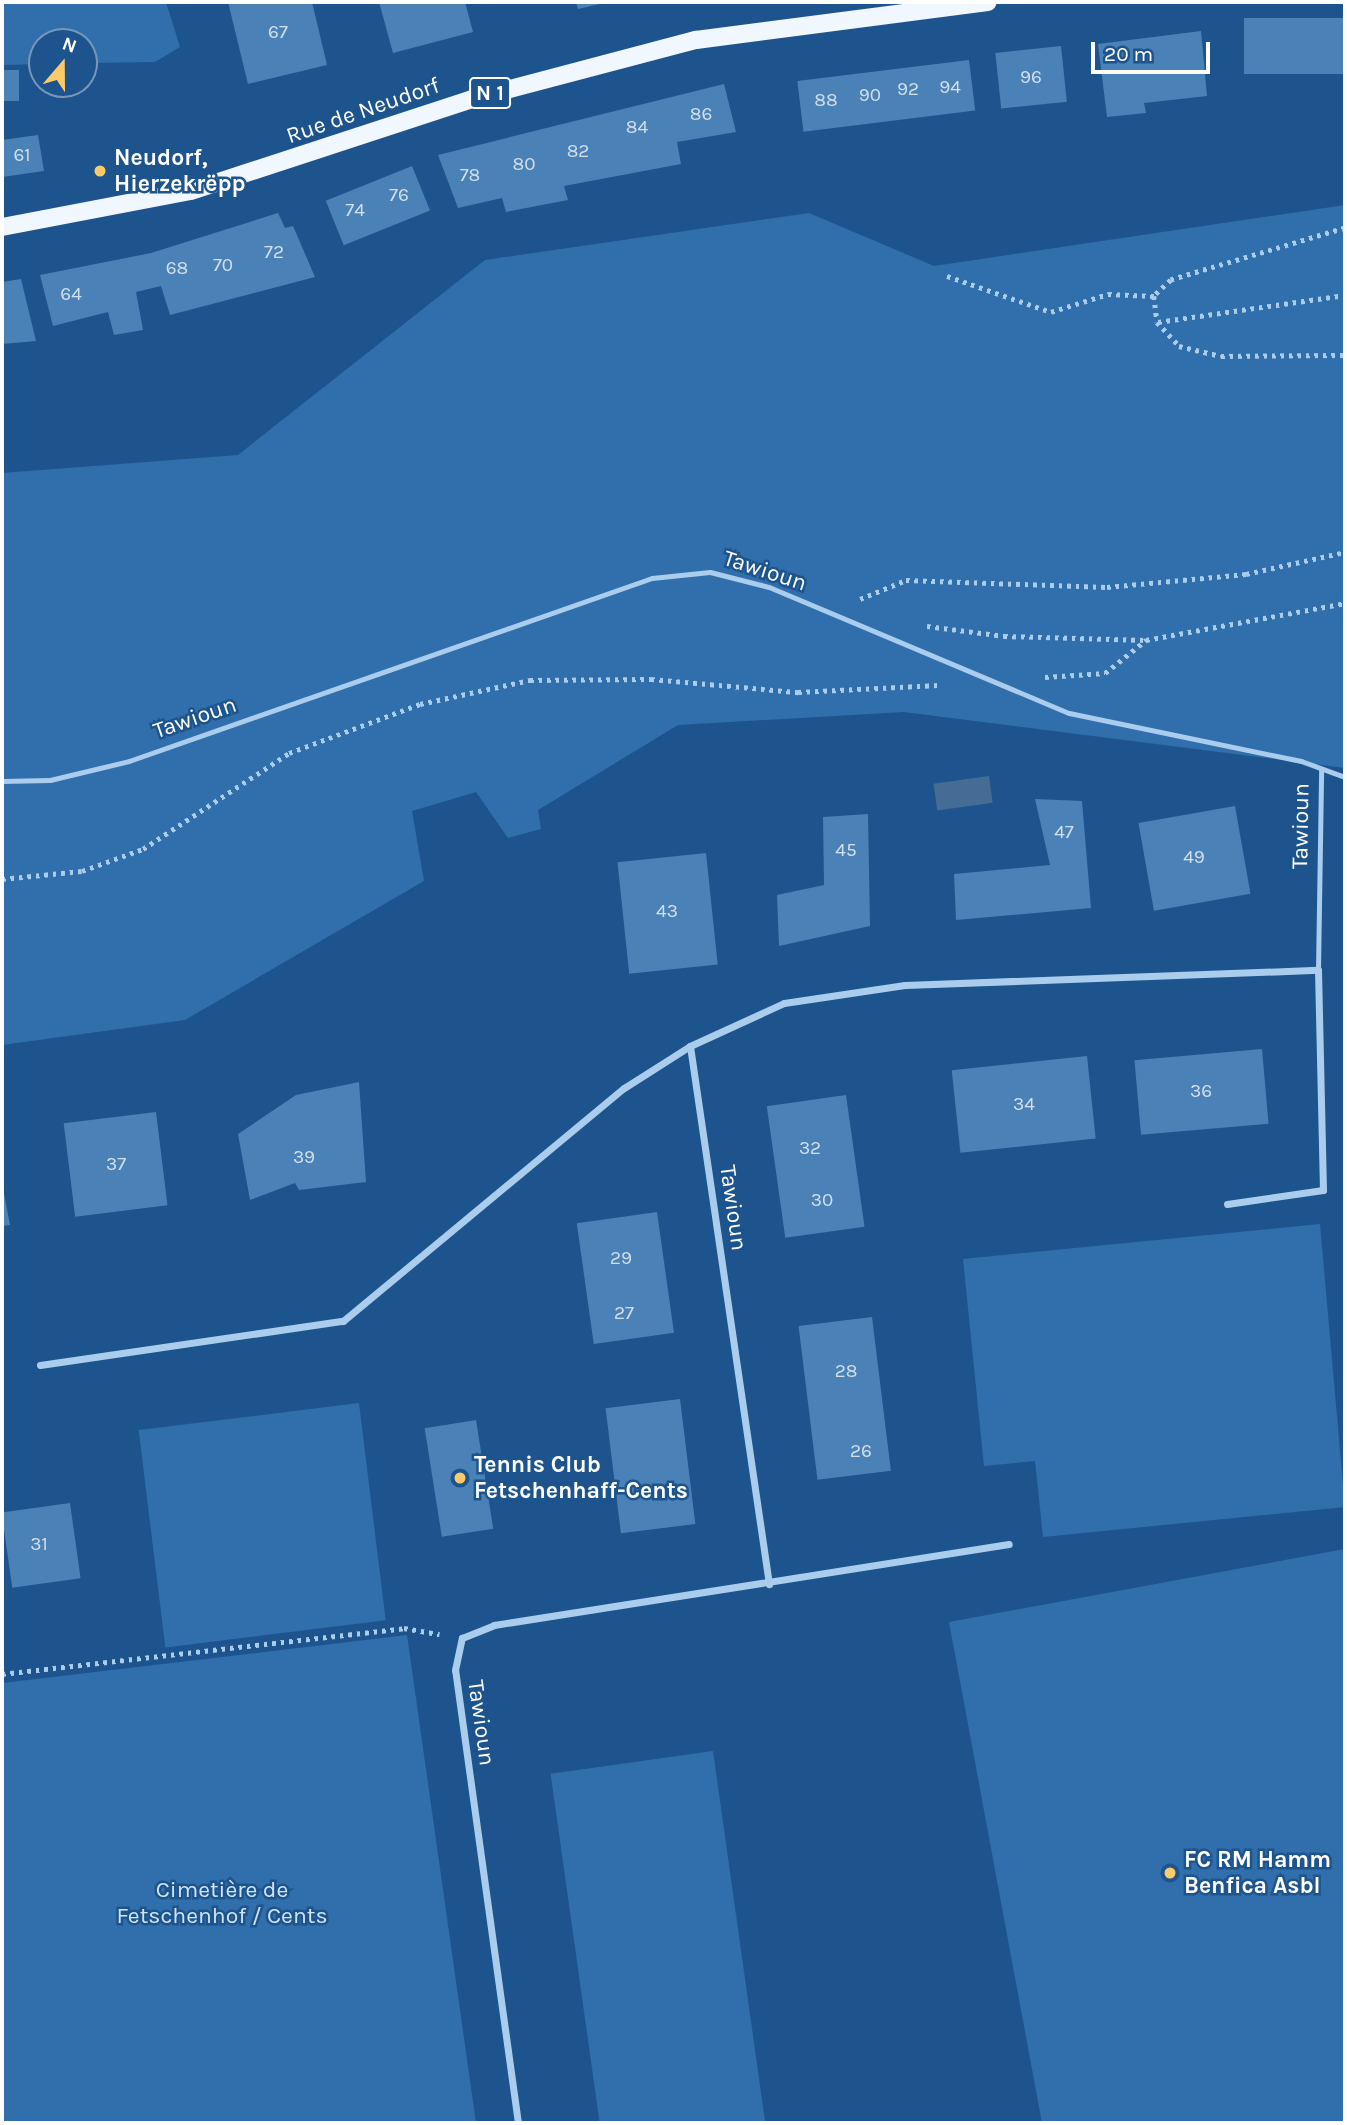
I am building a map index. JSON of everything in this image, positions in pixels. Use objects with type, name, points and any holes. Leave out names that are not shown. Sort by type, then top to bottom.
[{"type":"main road","name":"Rue de Neudorf","points":[[2,227],[217,184],[472,99],[696,40],[988,2]]},
{"type":"street","points":[[40,1365],[343,1321],[624,1088],[690,1046],[784,1003],[905,985],[1318,970]]},
{"type":"street","name":"Tawioun","points":[[1227,1204],[1323,1190],[1318,970]]},
{"type":"street","name":"Tawioun","points":[[690,1046],[769,1584]]},
{"type":"street","points":[[462,1638],[494,1625],[769,1584],[1009,1544]]},
{"type":"street","name":"Tawioun","points":[[462,1638],[455,1670],[518,2123]]},
{"type":"lane","name":"Tawioun","points":[[2,781],[50,780],[129,761],[652,578],[710,572],[769,587],[985,681],[1094,720],[1321,769],[1318,970]]},
{"type":"lane","points":[[1321,769],[1345,777]]},
{"type":"path","points":[[947,276],[1051,312],[1108,294],[1154,296],[1171,280],[1345,228]]},
{"type":"path","points":[[1157,322],[1345,295]]},
{"type":"path","points":[[1154,296],[1157,322],[1179,346],[1221,356],[1345,355]]},
{"type":"path","points":[[826,612],[906,580],[1107,587],[1245,574],[1345,552]]},
{"type":"path","points":[[922,625],[1004,636],[1146,640],[1345,603]]},
{"type":"path","points":[[1038,677],[1105,673],[1146,640]]},
{"type":"path","points":[[2,879],[82,871],[143,849],[289,753],[420,704],[530,680],[651,679],[798,692],[985,681]]},
{"type":"path","points":[[2,1674],[404,1628],[462,1638]]},
{"type":"green space","points":[[2,2],[166,2],[180,47],[155,62],[98,63],[98,28],[28,28],[28,64],[2,65]]},
{"type":"green space","points":[[1345,205],[1345,768],[904,712],[678,725],[538,810],[541,829],[508,838],[476,792],[412,811],[424,881],[185,1020],[2,1045],[2,473],[238,455],[485,260],[809,213],[934,266]]},
{"type":"green space","points":[[1320,1224],[1345,1507],[1043,1537],[1035,1461],[984,1466],[963,1259]]},
{"type":"green space","points":[[359,1403],[386,1620],[165,1647],[139,1430]]},
{"type":"green space","name":"FC RM Hamm Benfica Asbl","points":[[1345,1549],[1345,2123],[1042,2123],[949,1622]]},
{"type":"green space","name":"Cimetière de Fetschenhof / Cents","points":[[407,1635],[476,2123],[2,2123],[2,1683]]},
{"type":"green space","points":[[713,1751],[765,2122],[600,2123],[551,1774]]},
{"type":"shaded area","points":[[989,776],[993,803],[937,811],[934,784]]},
{"type":"building","points":[[228,2],[312,2],[327,65],[248,84]]},
{"type":"building","points":[[379,2],[465,2],[473,32],[393,53]]},
{"type":"building","points":[[576,2],[604,2],[604,3],[578,9]]},
{"type":"building","points":[[1244,18],[1345,18],[1345,74],[1244,74]]},
{"type":"building","points":[[1201,31],[1207,96],[1144,103],[1146,113],[1107,117],[1098,44]]},
{"type":"building","points":[[1061,46],[1067,102],[1001,109],[995,53]]},
{"type":"building","points":[[969,60],[975,111],[804,132],[797,81]]},
{"type":"building","points":[[2,70],[19,70],[19,101],[2,101]]},
{"type":"building","points":[[724,84],[736,132],[677,142],[681,164],[564,186],[568,200],[506,212],[502,198],[458,208],[438,155]]},
{"type":"building","points":[[38,135],[44,171],[2,177],[2,140]]},
{"type":"building","points":[[412,166],[430,211],[344,245],[326,201]]},
{"type":"building","points":[[278,213],[285,228],[293,226],[315,277],[170,315],[161,286],[136,292],[143,330],[114,335],[108,312],[53,326],[40,275],[151,253]]},
{"type":"building","points":[[21,279],[36,341],[2,344],[2,282]]},
{"type":"building","points":[[1035,799],[1082,801],[1091,908],[956,920],[954,874],[1050,865]]},
{"type":"building","points":[[1235,806],[1250,894],[1154,911],[1138,823]]},
{"type":"building","points":[[868,814],[870,926],[779,946],[777,895],[824,885],[823,817]]},
{"type":"building","points":[[706,853],[718,964],[629,974],[617,862]]},
{"type":"building","points":[[1262,1049],[1269,1124],[1141,1135],[1134,1060]]},
{"type":"building","points":[[1087,1056],[1096,1139],[960,1153],[952,1070]]},
{"type":"building","points":[[359,1082],[366,1182],[299,1190],[295,1183],[250,1200],[238,1134],[296,1095]]},
{"type":"building","points":[[846,1095],[865,1227],[785,1238],[767,1106]]},
{"type":"building","points":[[156,1112],[167,1205],[75,1217],[64,1123]]},
{"type":"building","points":[[2,1183],[10,1225],[2,1226]]},
{"type":"building","points":[[657,1212],[674,1333],[594,1344],[577,1223]]},
{"type":"building","points":[[872,1317],[891,1471],[817,1480],[799,1326]]},
{"type":"building","points":[[680,1399],[695,1524],[621,1533],[606,1408]]},
{"type":"building","name":"Tennis Club Fetschenhaff-Cents","points":[[476,1420],[493,1529],[442,1537],[425,1428]]},
{"type":"building","points":[[70,1503],[81,1578],[12,1588],[2,1513]]},
{"type":"place","name":"Neudorf, Hierzekrëpp","points":[[100,171]]},
{"type":"place","name":"Tennis Club Fetschenhaff-Cents","points":[[460,1478]]},
{"type":"place","name":"FC RM Hamm Benfica Asbl","points":[[1170,1873]]}]
